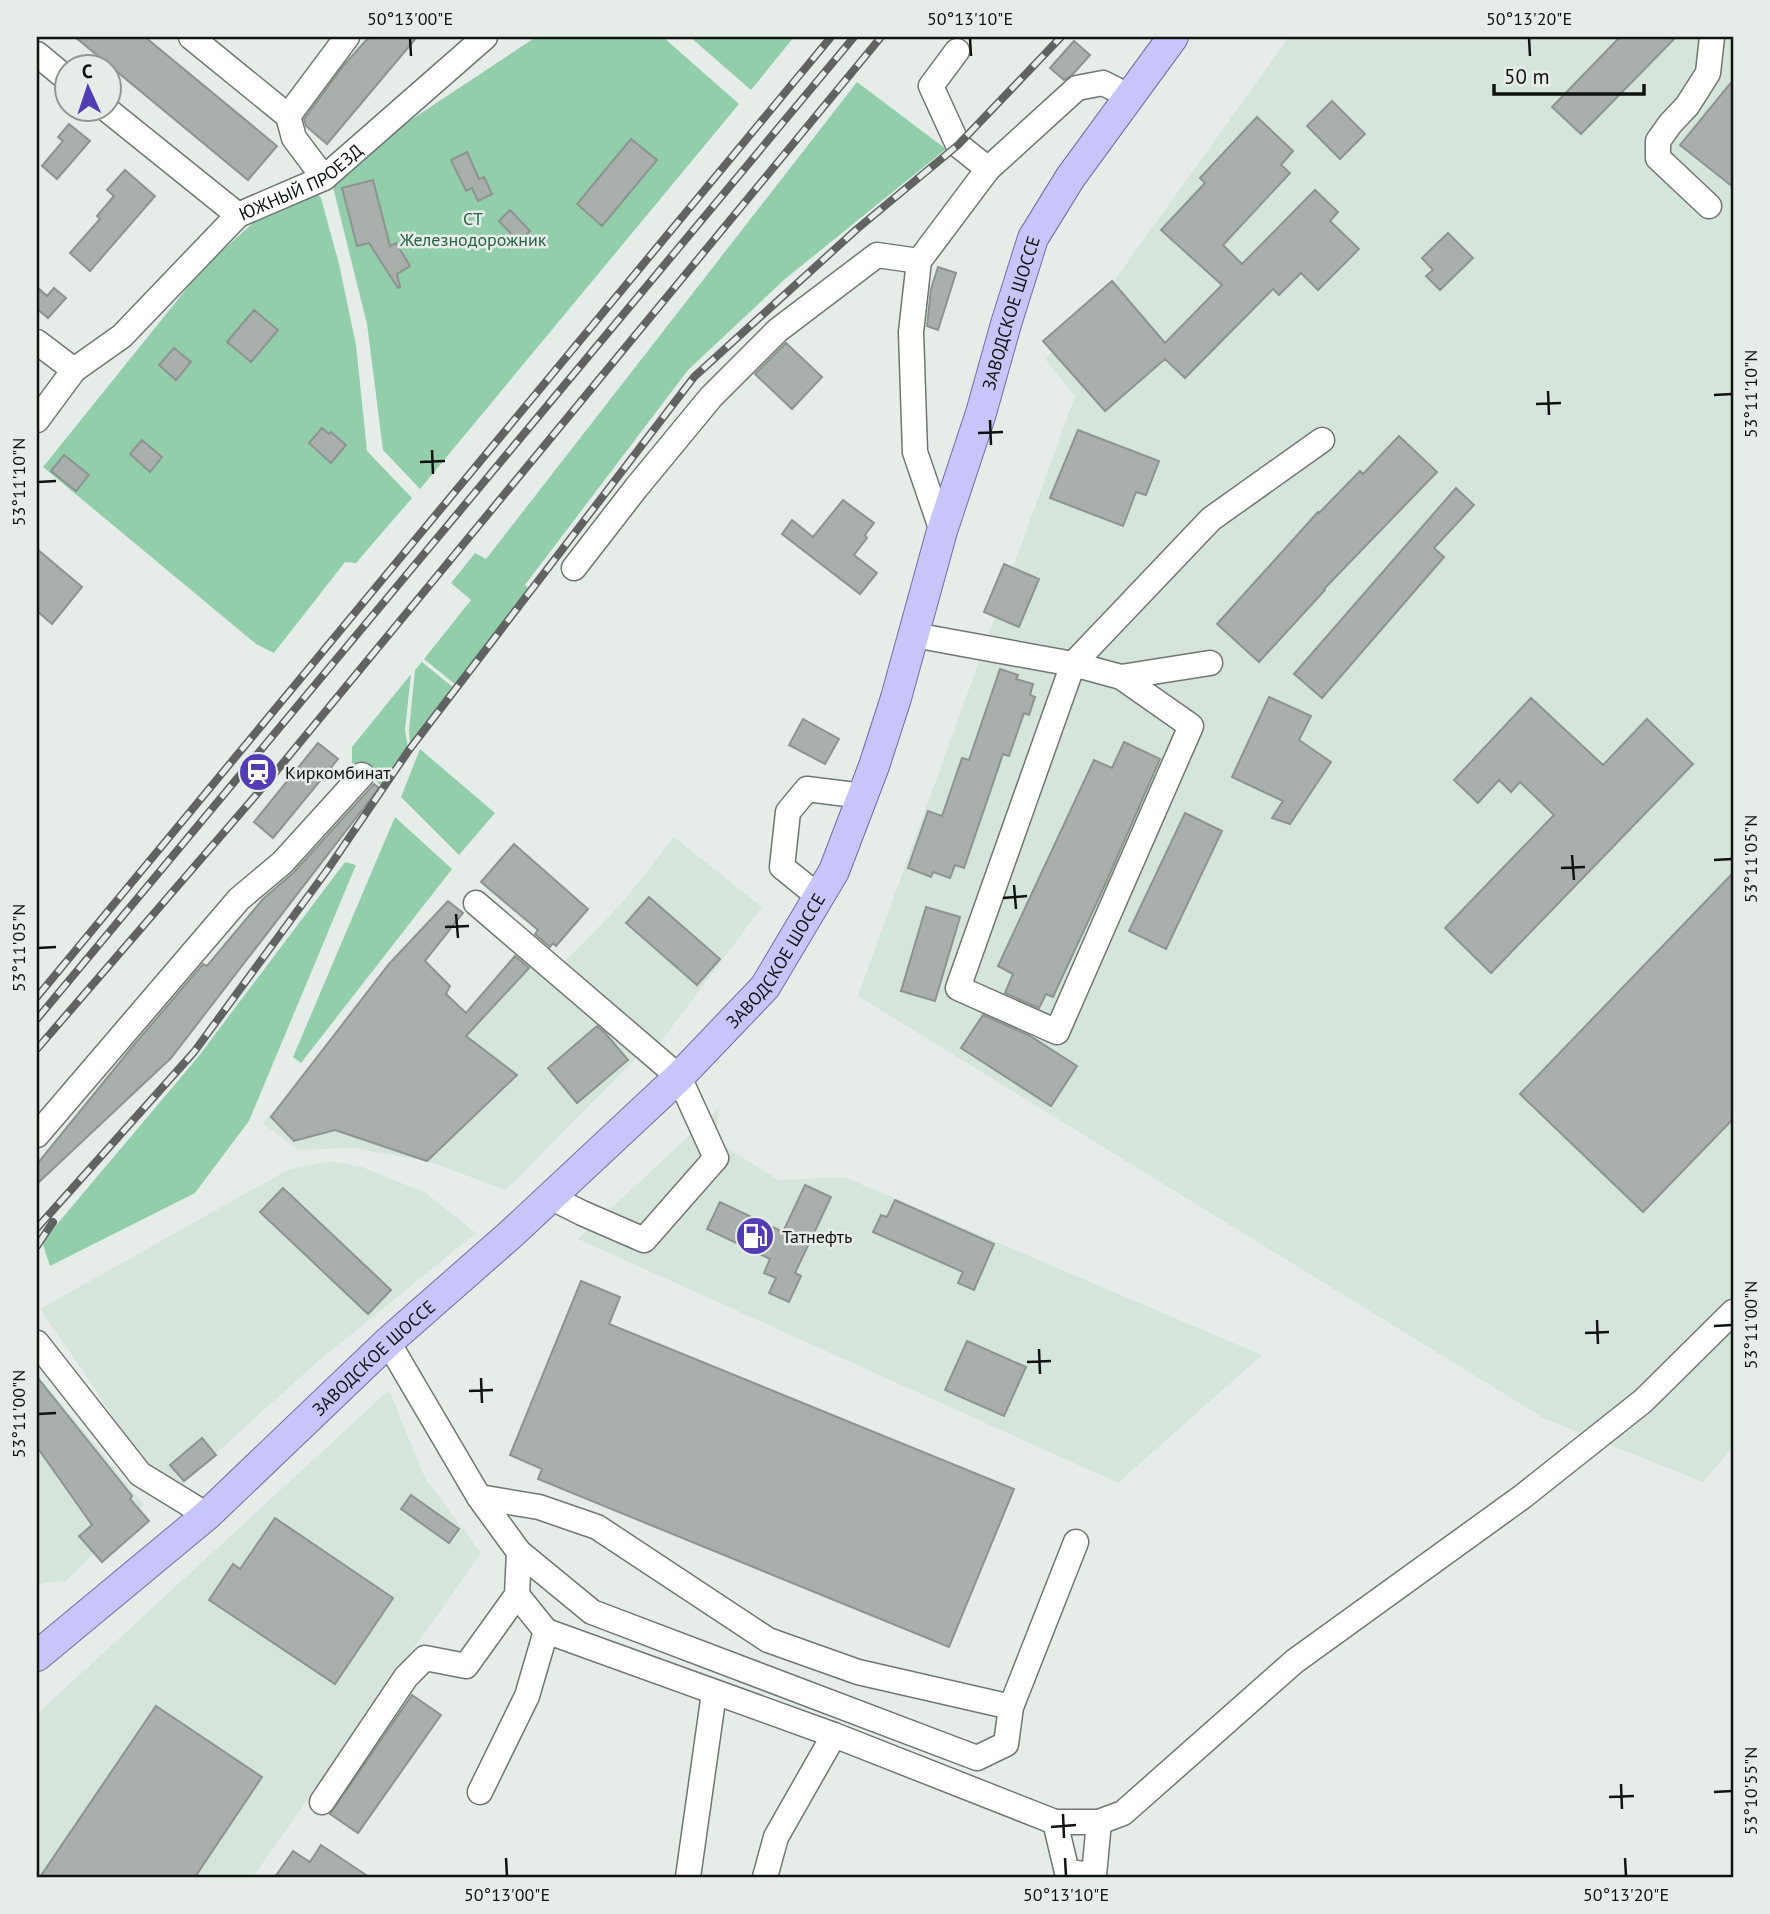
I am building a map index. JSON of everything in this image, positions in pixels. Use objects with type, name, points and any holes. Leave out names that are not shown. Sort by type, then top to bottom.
[{"type":"main road","name":"ЗАВОДСКОЕ ШОССЕ","points":[[37,1656],[207,1516],[388,1342],[679,1077],[765,987],[834,871],[863,796],[896,698],[942,531],[1034,238],[1070,178],[1172,37]]},
{"type":"street","points":[[191,37],[288,116],[294,138],[324,178]]},
{"type":"street","points":[[288,116],[347,37]]},
{"type":"street","name":"ЮЖНЫЙ ПРОЕЗД","points":[[37,419],[74,370],[122,335],[238,215],[324,178],[485,37]]},
{"type":"street","points":[[1709,206],[1658,159],[1658,141],[1687,106],[1708,73],[1712,37]]},
{"type":"street","points":[[957,51],[931,86],[958,145],[988,169]]},
{"type":"street","points":[[37,54],[52,66]]},
{"type":"street","points":[[942,531],[915,452],[911,332],[919,261],[988,169],[1077,88],[1103,83],[1129,96]]},
{"type":"street","points":[[122,122],[238,215]]},
{"type":"street","points":[[574,568],[711,397],[778,330],[877,255],[919,261]]},
{"type":"street","points":[[37,342],[74,370]]},
{"type":"street","points":[[914,635],[1073,664],[1121,677],[1191,726],[1057,1032],[958,988],[1073,664],[1211,519],[1322,440]]},
{"type":"street","points":[[1121,677],[1210,663]]},
{"type":"street","points":[[37,1135],[239,899],[282,863],[362,775]]},
{"type":"street","points":[[819,897],[776,864],[788,812],[807,789],[863,796]]},
{"type":"street","points":[[476,904],[679,1077],[716,1158],[645,1240],[550,1197]]},
{"type":"street","points":[[517,1595],[546,1631],[834,1735],[1055,1822],[1099,1822],[1123,1813],[1295,1661],[1522,1497],[1643,1401],[1733,1312]]},
{"type":"street","points":[[388,1342],[479,1497],[519,1552],[592,1612],[977,1758],[1006,1744],[1011,1707],[1076,1542]]},
{"type":"street","points":[[37,1343],[140,1474],[207,1516]]},
{"type":"street","points":[[479,1497],[539,1507],[597,1527],[768,1640],[858,1672],[1011,1707]]},
{"type":"street","points":[[322,1802],[407,1677],[425,1658],[466,1666],[517,1595],[519,1552]]},
{"type":"street","points":[[480,1791],[527,1696],[546,1631]]},
{"type":"street","points":[[688,1877],[714,1693]]},
{"type":"street","points":[[765,1877],[776,1837],[834,1735]]},
{"type":"street","points":[[1055,1822],[1066,1875],[1094,1876],[1099,1822]]},
{"type":"shaded area","points":[[1289,37],[1733,37],[1733,1447],[1703,1482],[1545,1419],[858,996],[1075,396],[1045,359],[1088,317]]},
{"type":"shaded area","points":[[674,837],[762,907],[654,1051],[561,965],[623,902]]},
{"type":"shaded area","points":[[537,960],[639,1055],[506,1190],[427,1161],[354,1148],[299,1150],[263,1124],[389,964],[466,1036]]},
{"type":"shaded area","points":[[719,1108],[715,1140],[778,1180],[844,1177],[1262,1355],[1118,1483],[578,1239]]},
{"type":"shaded area","points":[[332,1161],[362,1167],[426,1193],[476,1233],[316,1363],[181,1485],[135,1454],[96,1390],[40,1309],[289,1169]]},
{"type":"shaded area","points":[[37,1374],[144,1505],[66,1581],[43,1583],[37,1588]]},
{"type":"shaded area","points":[[389,1390],[425,1478],[481,1553],[253,1877],[37,1877],[37,1714]]},
{"type":"green space","name":"СТ Железнодорожник","points":[[536,37],[663,37],[739,104],[420,489],[383,450],[367,324],[332,183],[364,151]]},
{"type":"green space","points":[[690,37],[794,37],[751,90]]},
{"type":"green space","points":[[857,82],[946,149],[785,279],[688,370],[525,585],[529,589],[456,685],[424,659],[471,600],[451,583],[475,553],[486,559]]},
{"type":"green space","points":[[315,191],[321,198],[339,264],[356,345],[367,451],[412,498],[356,563],[345,562],[274,653],[256,644],[43,467],[204,267],[263,214]]},
{"type":"green space","points":[[422,662],[454,688],[410,746],[415,670]]},
{"type":"green space","points":[[411,674],[405,730],[408,748],[382,786],[352,763],[352,747]]},
{"type":"green space","points":[[420,749],[495,813],[459,855],[401,797]]},
{"type":"green space","points":[[395,817],[452,869],[301,1063],[293,1057]]},
{"type":"green space","points":[[345,862],[356,865],[249,1121],[195,1193],[50,1266],[42,1242],[198,1057]]},
{"type":"building","points":[[75,37],[145,37],[277,146],[248,180],[122,76],[122,52],[93,52]]},
{"type":"building","points":[[369,37],[417,37],[327,144],[306,126],[304,119],[344,65]]},
{"type":"building","points":[[1620,37],[1676,37],[1581,134],[1552,107]]},
{"type":"building","points":[[1074,41],[1090,55],[1064,80],[1050,68]]},
{"type":"building","points":[[1733,80],[1733,187],[1680,145]]},
{"type":"building","points":[[1332,101],[1365,134],[1340,159],[1307,126]]},
{"type":"building","points":[[1257,117],[1293,151],[1281,165],[1290,173],[1223,245],[1242,264],[1315,190],[1338,212],[1330,221],[1359,249],[1318,290],[1301,273],[1279,295],[1273,289],[1185,378],[1165,359],[1105,411],[1043,341],[1112,281],[1165,343],[1222,285],[1161,230],[1205,183],[1200,178]]},
{"type":"building","points":[[69,124],[90,141],[57,179],[42,166],[63,141],[58,137]]},
{"type":"building","points":[[631,139],[657,160],[602,226],[577,204]]},
{"type":"building","points":[[467,152],[479,179],[484,177],[492,194],[478,201],[472,188],[466,191],[451,160]]},
{"type":"building","points":[[125,170],[155,196],[90,271],[70,253],[100,219],[97,216],[114,196],[107,190]]},
{"type":"building","points":[[373,180],[390,246],[396,243],[410,266],[397,274],[398,288],[369,243],[357,246],[342,188]]},
{"type":"building","points":[[510,210],[530,231],[519,242],[499,221]]},
{"type":"building","points":[[1448,233],[1473,258],[1440,290],[1426,276],[1433,270],[1422,258]]},
{"type":"building","points":[[938,267],[956,273],[938,330],[927,326],[931,289]]},
{"type":"building","points":[[37,287],[47,296],[54,288],[66,298],[48,318],[37,309]]},
{"type":"building","points":[[254,310],[278,330],[251,362],[227,342]]},
{"type":"building","points":[[786,343],[822,377],[792,409],[755,374]]},
{"type":"building","points":[[174,348],[191,362],[176,380],[159,365]]},
{"type":"building","points":[[322,428],[346,445],[331,463],[309,443]]},
{"type":"building","points":[[1078,430],[1159,461],[1146,495],[1136,492],[1123,526],[1050,498]]},
{"type":"building","points":[[1399,436],[1437,472],[1324,589],[1259,662],[1217,624],[1318,512],[1360,471],[1363,474]]},
{"type":"building","points":[[142,440],[162,457],[150,472],[130,454]]},
{"type":"building","points":[[64,455],[89,475],[76,491],[51,471]]},
{"type":"building","points":[[1456,488],[1474,505],[1434,548],[1444,557],[1322,698],[1294,674]]},
{"type":"building","points":[[843,500],[874,523],[854,555],[877,573],[860,594],[782,534],[792,520],[813,537]]},
{"type":"building","points":[[37,549],[82,587],[52,624],[37,611]]},
{"type":"building","points":[[1004,564],[1039,579],[1019,627],[984,612]]},
{"type":"building","points":[[1000,669],[1018,675],[1016,679],[1033,684],[1030,695],[1035,697],[1029,715],[1024,713],[1009,756],[1003,754],[964,868],[955,865],[950,878],[933,872],[931,877],[908,868],[928,811],[942,816],[962,758],[969,760]]},
{"type":"building","points":[[1269,697],[1311,716],[1299,740],[1331,762],[1290,824],[1272,818],[1283,801],[1232,777]]},
{"type":"building","points":[[1531,698],[1603,765],[1647,719],[1693,764],[1491,973],[1445,928],[1554,815],[1520,782],[1511,792],[1499,780],[1478,803],[1454,780]]},
{"type":"building","points":[[803,719],[839,739],[825,764],[789,745]]},
{"type":"building","points":[[1124,742],[1160,759],[1053,997],[1046,994],[1039,1008],[1005,993],[1013,974],[998,966],[1094,760],[1112,768]]},
{"type":"building","points":[[318,743],[338,759],[273,838],[254,822]]},
{"type":"building","points":[[374,784],[379,788],[171,1058],[37,1184],[37,1164],[133,1046],[203,964],[207,966],[263,899],[293,873]]},
{"type":"building","points":[[1185,813],[1222,831],[1166,949],[1129,931]]},
{"type":"building","points":[[514,844],[588,909],[556,946],[553,943],[550,947],[535,934],[538,930],[481,882]]},
{"type":"building","points":[[1733,873],[1733,1119],[1643,1212],[1520,1094]]},
{"type":"building","points":[[649,897],[720,959],[697,985],[626,923]]},
{"type":"building","points":[[448,901],[463,913],[425,961],[450,986],[446,994],[466,1013],[515,956],[529,968],[466,1036],[517,1075],[427,1161],[335,1130],[294,1141],[271,1117],[389,964]]},
{"type":"building","points":[[926,907],[960,917],[935,1001],[901,991]]},
{"type":"building","points":[[983,1015],[1030,1036],[1077,1066],[1051,1106],[961,1048]]},
{"type":"building","points":[[597,1026],[628,1060],[577,1103],[548,1068]]},
{"type":"building","points":[[805,1185],[831,1197],[795,1273],[801,1276],[789,1302],[769,1293],[776,1278],[764,1273],[770,1259],[707,1229],[720,1202],[783,1232]]},
{"type":"building","points":[[283,1188],[391,1290],[368,1314],[260,1212]]},
{"type":"building","points":[[895,1200],[994,1244],[974,1290],[958,1283],[963,1272],[873,1232],[881,1215],[887,1217]]},
{"type":"building","points":[[581,1281],[620,1297],[609,1324],[1014,1489],[949,1647],[538,1479],[542,1469],[510,1455]]},
{"type":"building","points":[[967,1341],[1026,1367],[1004,1416],[945,1390]]},
{"type":"building","points":[[37,1377],[149,1521],[102,1562],[79,1536],[92,1525],[37,1447]]},
{"type":"building","points":[[202,1438],[216,1455],[184,1481],[170,1465]]},
{"type":"building","points":[[411,1495],[459,1529],[449,1543],[401,1509]]},
{"type":"building","points":[[275,1518],[393,1598],[335,1684],[209,1600],[233,1564],[240,1569]]},
{"type":"building","points":[[412,1695],[441,1715],[358,1833],[330,1814]]},
{"type":"building","points":[[156,1706],[262,1777],[195,1877],[40,1877]]},
{"type":"building","points":[[321,1845],[369,1877],[275,1877],[293,1851],[310,1862]]},
{"type":"railway","points":[[37,997],[831,37]]},
{"type":"railway","points":[[37,1019],[854,37]]},
{"type":"railway","points":[[37,1049],[269,780],[881,37]]},
{"type":"railway","points":[[37,1228],[194,1052],[328,869],[409,750],[694,377],[857,229],[958,145],[1061,37]]},
{"type":"railway","points":[[37,1246],[53,1222]]},
{"type":"place","name":"Киркомбинат","points":[[258,772]]},
{"type":"place","name":"Татнефть","points":[[755,1236]]}]
